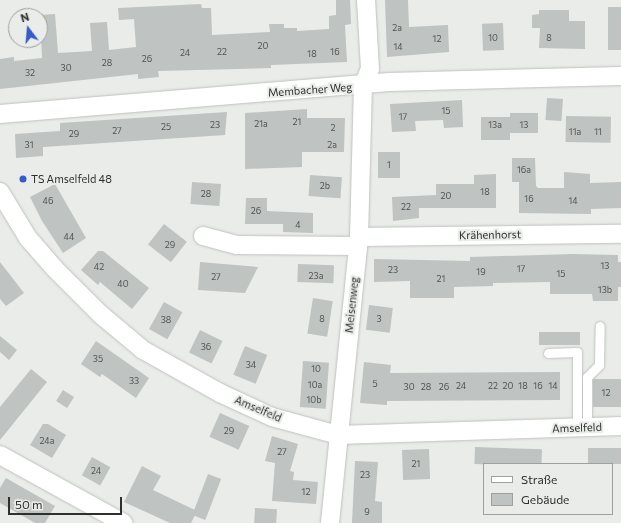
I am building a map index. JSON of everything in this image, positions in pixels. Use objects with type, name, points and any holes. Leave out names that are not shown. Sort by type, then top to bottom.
[{"type":"street","name":"Meisenweg","points":[[330,523],[359,242],[363,86],[370,69],[366,0]]},
{"type":"street","name":"Membacher Weg","points":[[0,114],[363,86],[389,82],[480,77],[621,76]]},
{"type":"street","name":"Amselfeld","points":[[0,192],[28,238],[54,268],[100,314],[143,350],[220,393],[272,417],[338,435],[621,426]]},
{"type":"street","name":"Krähenhorst","points":[[203,236],[237,245],[621,234]]},
{"type":"street","points":[[0,455],[123,523]]},
{"type":"lane","points":[[582,428],[587,377],[599,365],[600,326]]},
{"type":"lane","points":[[548,353],[577,352],[582,428]]},
{"type":"building","points":[[336,0],[350,0],[351,24],[345,25],[347,62],[271,65],[271,68],[158,71],[159,77],[138,79],[138,74],[0,89],[0,59],[14,57],[14,61],[42,58],[42,48],[48,48],[48,14],[55,14],[58,53],[92,51],[90,23],[107,22],[109,50],[136,47],[134,19],[119,20],[118,8],[201,4],[202,8],[211,8],[212,35],[270,32],[269,24],[284,24],[284,28],[297,28],[297,31],[329,29],[329,16],[336,15]]},
{"type":"building","points":[[385,0],[408,0],[409,27],[448,25],[449,52],[387,57]]},
{"type":"building","points":[[608,7],[621,7],[621,50],[608,50]]},
{"type":"building","points":[[539,10],[569,10],[569,21],[585,21],[585,49],[539,48],[540,28],[532,28],[532,15],[539,14]]},
{"type":"building","points":[[503,23],[504,50],[483,51],[482,24]]},
{"type":"building","points":[[547,98],[563,99],[561,121],[545,120]]},
{"type":"building","points":[[462,100],[463,127],[444,128],[443,120],[415,121],[416,131],[392,132],[390,104]]},
{"type":"building","points":[[307,109],[307,118],[345,118],[344,152],[302,152],[302,167],[245,169],[245,113]]},
{"type":"building","points":[[227,112],[225,135],[43,147],[43,156],[16,158],[15,134],[60,131],[60,123]]},
{"type":"building","points":[[510,113],[538,113],[538,133],[510,133],[510,140],[481,140],[481,117],[510,117]]},
{"type":"building","points":[[566,116],[611,117],[611,143],[566,142]]},
{"type":"building","points":[[378,152],[400,152],[400,178],[378,178]]},
{"type":"building","points":[[512,158],[535,158],[536,186],[538,188],[564,188],[564,172],[590,174],[590,183],[621,182],[621,208],[591,209],[591,214],[519,213],[519,182],[512,182]]},
{"type":"building","points":[[496,174],[496,208],[419,208],[419,218],[393,221],[392,197],[436,195],[436,184],[474,184],[474,175]]},
{"type":"building","points":[[310,175],[342,177],[340,198],[309,196]]},
{"type":"building","points":[[192,182],[221,184],[219,206],[190,204]]},
{"type":"building","points":[[55,184],[86,238],[63,253],[42,221],[30,197]]},
{"type":"building","points":[[246,198],[267,198],[267,211],[313,213],[313,233],[283,232],[283,224],[245,224]]},
{"type":"building","points":[[164,224],[187,242],[171,262],[148,244]]},
{"type":"building","points":[[98,251],[103,251],[149,288],[132,309],[100,282],[98,285],[81,270]]},
{"type":"building","points":[[572,254],[618,255],[618,262],[621,262],[621,287],[618,287],[618,301],[593,301],[592,294],[550,294],[550,282],[493,283],[493,286],[454,287],[454,298],[410,298],[410,281],[374,282],[374,259],[470,261],[470,257]]},
{"type":"building","points":[[0,262],[24,293],[6,306],[0,299]]},
{"type":"building","points":[[200,262],[258,267],[245,293],[198,290]]},
{"type":"building","points":[[298,264],[334,265],[333,283],[297,282]]},
{"type":"building","points":[[313,298],[333,301],[327,337],[307,334]]},
{"type":"building","points":[[164,302],[182,312],[167,339],[149,329]]},
{"type":"building","points":[[369,305],[393,308],[390,333],[366,330]]},
{"type":"building","points":[[200,330],[222,341],[212,363],[189,352]]},
{"type":"building","points":[[539,332],[580,332],[580,345],[539,345]]},
{"type":"building","points":[[0,336],[17,350],[9,360],[0,352]]},
{"type":"building","points":[[96,341],[149,378],[136,398],[102,374],[100,377],[81,364]]},
{"type":"building","points":[[245,346],[267,355],[256,384],[233,375]]},
{"type":"building","points":[[303,361],[329,363],[326,409],[300,407]]},
{"type":"building","points":[[364,362],[391,365],[390,373],[560,372],[560,400],[387,401],[387,405],[360,403]]},
{"type":"building","points":[[31,369],[47,382],[0,440],[0,407]]},
{"type":"building","points":[[593,379],[621,379],[621,407],[593,407]]},
{"type":"building","points":[[63,390],[74,397],[67,408],[56,401]]},
{"type":"building","points":[[220,413],[249,426],[239,450],[209,437]]},
{"type":"building","points":[[43,424],[48,424],[66,435],[52,458],[30,445]]},
{"type":"building","points":[[272,436],[298,444],[290,471],[294,472],[293,480],[318,482],[316,504],[272,501],[275,463],[265,461]]},
{"type":"building","points":[[475,447],[542,449],[541,463],[474,464]]},
{"type":"building","points":[[588,448],[621,448],[621,464],[588,463]]},
{"type":"building","points":[[429,449],[430,479],[403,480],[402,450]]},
{"type":"building","points":[[92,457],[110,467],[100,486],[82,475]]},
{"type":"building","points":[[355,461],[378,462],[375,501],[382,502],[382,523],[352,523]]},
{"type":"building","points":[[142,466],[161,476],[153,490],[197,511],[191,523],[170,523],[124,502]]},
{"type":"building","points":[[208,474],[221,479],[205,520],[192,515]]},
{"type":"building","points":[[6,478],[55,506],[45,523],[35,523],[0,503],[0,488]]},
{"type":"building","points":[[255,508],[277,509],[276,523],[254,523]]},
{"type":"place","name":"TS Amselfeld 48","points":[[23,179]]}]
